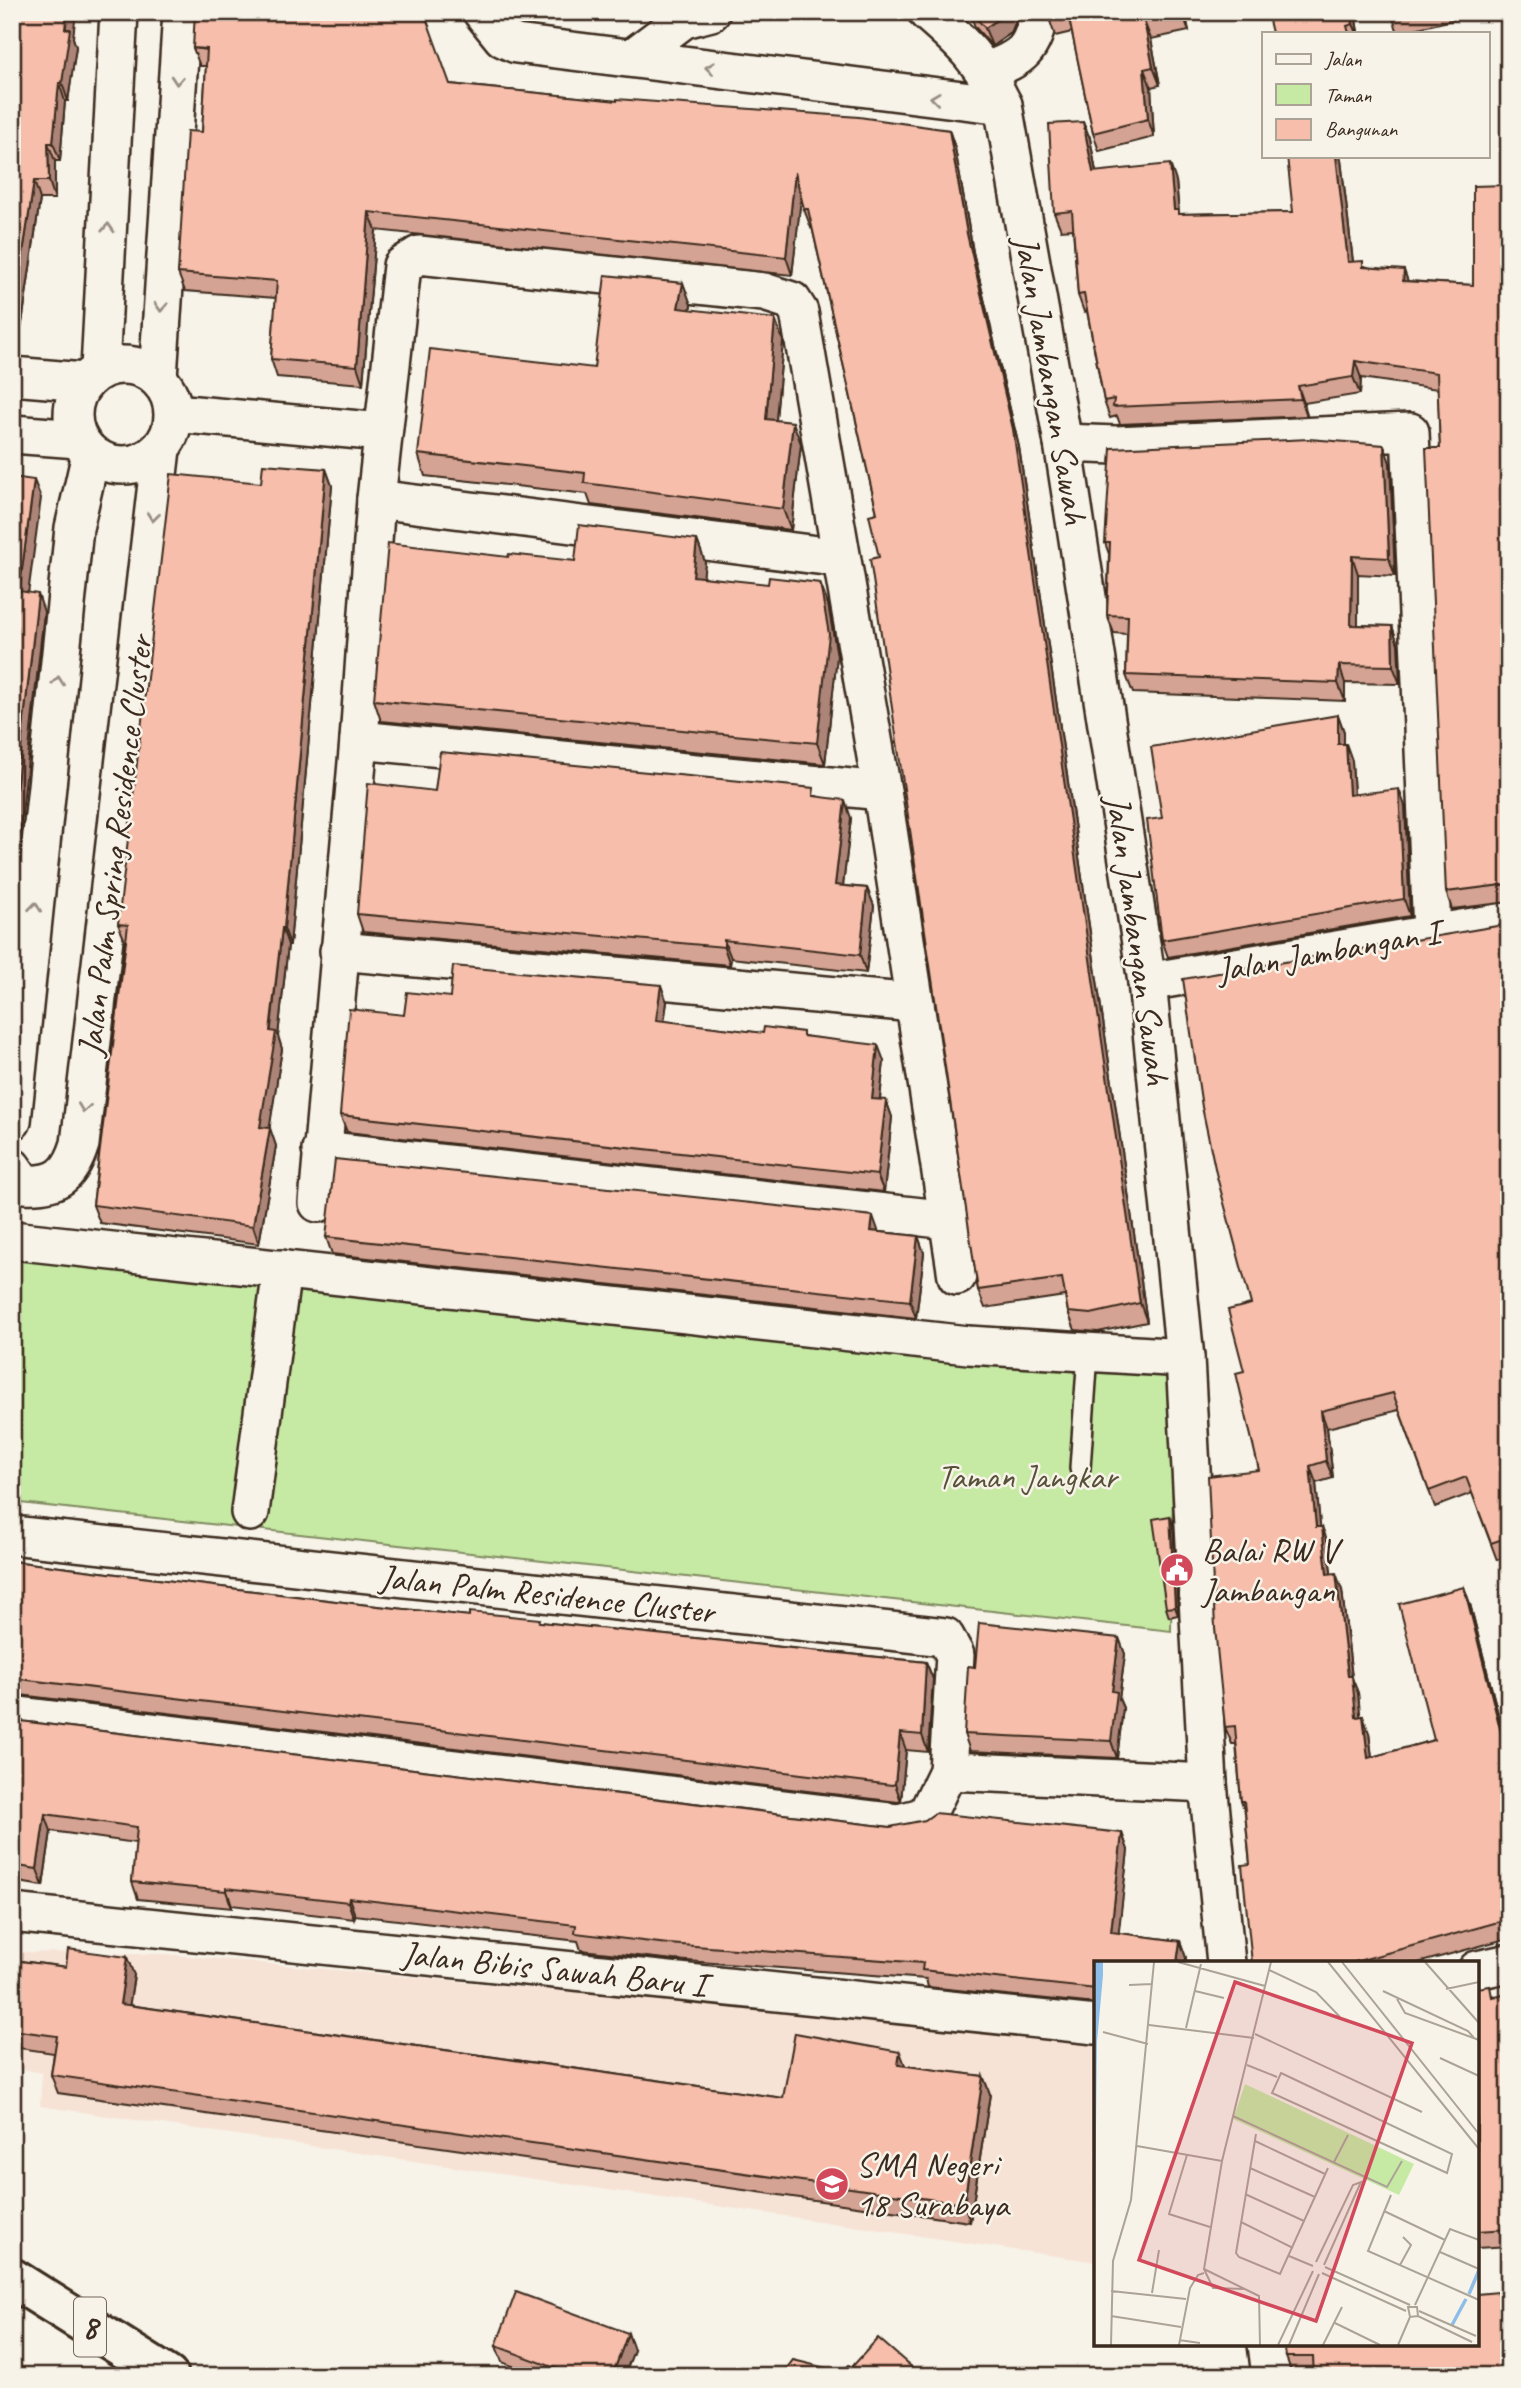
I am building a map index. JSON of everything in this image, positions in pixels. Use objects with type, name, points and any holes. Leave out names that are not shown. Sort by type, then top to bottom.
[{"type":"highway","name":"8","points":[[12,2278],[168,2376]]},
{"type":"street","points":[[84,447],[72,420],[74,400],[92,376],[119,12]]},
{"type":"street","points":[[158,377],[182,12]]},
{"type":"street","points":[[482,12],[503,38],[516,44],[1003,105]]},
{"type":"street","points":[[632,58],[684,19],[711,12]]},
{"type":"street","name":"Jalan Jambangan Sawah","points":[[927,12],[971,52],[987,71],[1003,105],[1063,443],[1147,982],[1185,1358],[1208,1783],[1226,1961]]},
{"type":"street","points":[[987,71],[1015,60],[1034,40],[1040,12]]},
{"type":"street","points":[[1374,12],[1378,32]]},
{"type":"street","points":[[318,1203],[359,740],[376,499],[399,273],[414,256],[764,292],[792,301],[799,312],[882,791],[957,1276]]},
{"type":"street","points":[[12,376],[92,376],[120,364],[141,366],[158,377],[170,394],[174,413],[172,432],[161,449],[145,461],[127,466],[108,463],[84,447],[12,434]]},
{"type":"street","points":[[174,413],[382,432]]},
{"type":"street","points":[[1063,443],[1116,444],[1410,432],[1432,932]]},
{"type":"street","name":"Jalan Palm Spring Residence Cluster","points":[[12,1121],[84,447]]},
{"type":"street","name":"Jalan Palm Spring Residence Cluster","points":[[12,1167],[24,1184],[47,1185],[67,1172],[74,1162],[80,1144],[161,449]]},
{"type":"street","points":[[376,499],[841,558]]},
{"type":"street","points":[[359,740],[882,791]]},
{"type":"street","name":"Jalan Jambangan I","points":[[1147,982],[1509,921]]},
{"type":"street","points":[[339,951],[915,1003]]},
{"type":"street","points":[[321,1150],[949,1220]]},
{"type":"street","points":[[12,1240],[955,1343],[1185,1358]]},
{"type":"street","points":[[250,1512],[282,1269]]},
{"type":"street","name":"Jalan Palm Residence Cluster","points":[[12,1535],[945,1637],[956,1655],[948,1771],[933,1807],[926,1816],[899,1823],[12,1715]]},
{"type":"street","points":[[948,1771],[1208,1783]]},
{"type":"street","name":"Jalan Bibis Sawah Baru I","points":[[12,1913],[1094,2025]]},
{"type":"street","points":[[1479,1970],[1509,1964]]},
{"type":"street","points":[[1268,2346],[1271,2376]]},
{"type":"lane","points":[[1080,1468],[1088,1353]]},
{"type":"shaded area","name":"SMA Negeri 18 Surabaya","points":[[12,1952],[167,1954],[1094,2041],[1094,2262],[40,2106],[42,2073],[12,2067]]},
{"type":"green space","name":"Taman Jangkar","points":[[12,1225],[1097,1344],[1175,1336],[1171,1631],[12,1502]]},
{"type":"building","points":[[12,12],[67,12],[65,29],[70,29],[62,83],[59,83],[53,143],[48,143],[49,181],[34,181],[15,305],[12,304]]},
{"type":"building","points":[[195,12],[424,12],[450,84],[617,101],[859,117],[949,130],[967,234],[1013,429],[1140,1303],[1091,1314],[1068,1312],[1062,1278],[978,1290],[870,559],[879,557],[869,515],[877,513],[808,209],[804,209],[795,172],[786,257],[369,212],[357,366],[271,359],[277,281],[178,273],[187,131],[202,132],[207,49],[193,48]]},
{"type":"building","points":[[971,12],[1006,12],[985,28]]},
{"type":"building","points":[[1050,12],[1182,12],[1144,21],[1153,67],[1144,69],[1148,119],[1093,133],[1068,14],[1049,18]]},
{"type":"building","points":[[1267,12],[1351,12],[1353,24],[1347,26],[1349,32],[1272,32]]},
{"type":"building","points":[[1083,122],[1093,172],[1170,164],[1174,210],[1178,210],[1178,214],[1293,212],[1287,158],[1336,158],[1348,262],[1363,261],[1363,267],[1404,270],[1403,281],[1473,285],[1473,186],[1507,185],[1509,884],[1446,892],[1426,448],[1440,448],[1437,373],[1355,361],[1353,377],[1298,386],[1301,399],[1113,407],[1114,399],[1104,401],[1084,294],[1078,295],[1072,211],[1054,213],[1049,124]]},
{"type":"building","points":[[605,275],[683,283],[678,308],[775,319],[766,419],[793,422],[783,509],[584,483],[585,473],[418,454],[430,349],[594,368]]},
{"type":"building","points":[[1309,439],[1384,445],[1389,558],[1352,556],[1351,625],[1392,626],[1393,666],[1339,665],[1338,683],[1126,675],[1128,616],[1107,615],[1110,543],[1105,543],[1111,448]]},
{"type":"building","points":[[263,464],[326,469],[284,928],[270,1031],[276,1032],[260,1127],[270,1128],[253,1226],[93,1205],[128,925],[118,924],[171,474],[261,483]]},
{"type":"building","points":[[12,477],[34,480],[19,591],[38,594],[12,827]]},
{"type":"building","points":[[579,525],[697,540],[693,576],[768,584],[769,577],[820,583],[829,634],[817,743],[374,700],[388,543],[508,557],[509,554],[575,561]]},
{"type":"building","points":[[1338,715],[1338,744],[1346,744],[1349,795],[1399,789],[1404,899],[1162,940],[1147,820],[1162,818],[1151,747]]},
{"type":"building","points":[[440,752],[814,788],[813,796],[845,800],[835,885],[867,888],[860,955],[724,940],[724,947],[357,914],[368,783],[435,791]]},
{"type":"building","points":[[1509,924],[1509,1537],[1491,1543],[1466,1477],[1429,1491],[1393,1393],[1321,1411],[1326,1461],[1310,1466],[1316,1527],[1322,1527],[1327,1574],[1336,1573],[1348,1676],[1352,1676],[1356,1717],[1363,1716],[1368,1758],[1434,1740],[1399,1604],[1464,1587],[1509,1764],[1509,1919],[1358,1961],[1252,1961],[1242,1865],[1250,1864],[1244,1801],[1241,1801],[1235,1726],[1225,1727],[1215,1628],[1208,1476],[1259,1470],[1236,1373],[1244,1371],[1228,1310],[1251,1304],[1216,1173],[1202,1107],[1183,979]]},
{"type":"building","points":[[453,966],[661,985],[656,1020],[763,1033],[764,1027],[803,1032],[803,1036],[878,1045],[872,1099],[886,1100],[877,1175],[340,1115],[349,1009],[404,1015],[407,992],[450,997]]},
{"type":"building","points":[[335,1159],[873,1216],[871,1231],[918,1236],[910,1301],[326,1237]]},
{"type":"building","points":[[1170,1516],[1175,1607],[1166,1608],[1153,1519]]},
{"type":"building","points":[[12,1561],[368,1605],[469,1616],[469,1612],[540,1619],[539,1622],[926,1662],[922,1735],[900,1733],[895,1784],[892,1785],[12,1678]]},
{"type":"building","points":[[979,1623],[1119,1638],[1112,1691],[1117,1692],[1111,1741],[964,1734],[968,1666],[975,1667]]},
{"type":"building","points":[[12,1720],[890,1827],[925,1820],[935,1813],[1122,1833],[1111,1932],[1180,1941],[1177,1961],[1094,1961],[1094,1989],[922,1970],[923,1963],[668,1944],[575,1933],[576,1925],[349,1898],[348,1902],[226,1888],[226,1891],[132,1882],[137,1827],[45,1814],[37,1869],[12,1865]]},
{"type":"building","points":[[68,1949],[127,1957],[120,2004],[783,2098],[795,2033],[900,2052],[898,2065],[983,2076],[964,2204],[51,2075],[57,2036],[12,2030],[12,1960],[66,1967]]},
{"type":"building","points":[[1490,1986],[1492,1997],[1509,1994],[1509,2229],[1479,2231],[1479,1988]]},
{"type":"building","points":[[1509,2291],[1509,2376],[1314,2376],[1313,2357],[1286,2357],[1284,2346],[1479,2346],[1479,2294]]},
{"type":"building","points":[[516,2292],[628,2333],[612,2376],[577,2376],[496,2346]]},
{"type":"building","points":[[878,2338],[922,2376],[781,2376],[793,2360],[842,2372],[849,2365],[852,2367]]},
{"type":"building","points":[[956,2371],[1005,2374],[953,2376]]},
{"type":"building","points":[[1141,2372],[1141,2376],[1089,2376]]},
{"type":"place","name":"Balai RW V Jambangan","points":[[1177,1570]]},
{"type":"place","name":"SMA Negeri 18 Surabaya","points":[[832,2184]]}]
